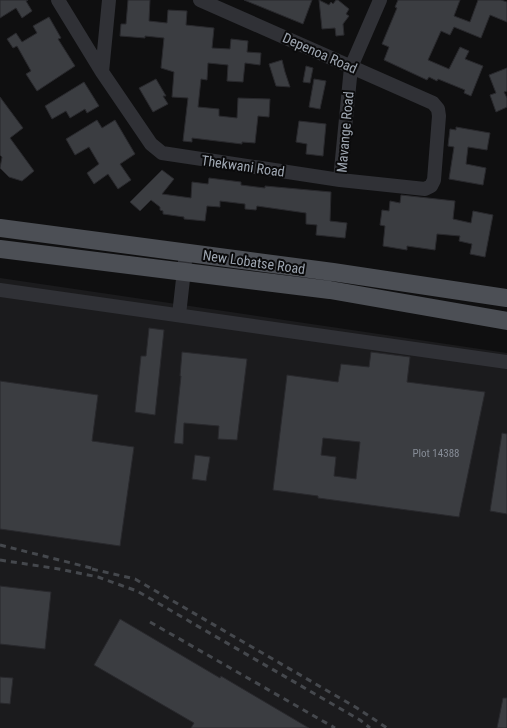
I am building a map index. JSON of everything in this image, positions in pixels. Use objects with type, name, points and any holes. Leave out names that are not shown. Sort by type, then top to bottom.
[{"type":"main road","name":"New Lobatse Road","points":[[0,228],[333,272],[507,298]]},
{"type":"main road","points":[[38,254],[39,233]]},
{"type":"main road","points":[[0,249],[330,290],[507,321]]},
{"type":"street","name":"Thekwani Road","points":[[58,0],[102,72],[151,144],[162,153],[340,180],[429,188],[434,180],[438,109]]},
{"type":"street","points":[[102,72],[109,0]]},
{"type":"street","name":"Depenoa Road","points":[[200,0],[433,103],[438,109]]},
{"type":"street","name":"Mavange Road","points":[[340,180],[351,67],[380,0]]},
{"type":"street","points":[[179,316],[186,253]]},
{"type":"street","points":[[0,290],[507,362]]},
{"type":"shaded area","points":[[0,278],[507,353],[507,728],[0,728]]},
{"type":"building","points":[[0,0],[28,0],[26,1],[32,11],[22,18],[16,8],[0,18]]},
{"type":"building","points":[[128,0],[150,0],[149,21],[167,23],[168,10],[187,11],[186,25],[214,28],[212,48],[230,49],[231,39],[248,41],[247,52],[261,53],[260,65],[245,63],[243,82],[227,81],[228,65],[208,63],[207,80],[201,79],[198,107],[219,109],[219,116],[237,118],[238,98],[270,99],[269,117],[258,116],[255,143],[242,142],[242,144],[192,138],[192,142],[183,141],[188,98],[172,97],[174,72],[161,68],[164,38],[120,36],[121,24],[126,24]]},
{"type":"building","points":[[244,0],[312,0],[303,24]]},
{"type":"building","points":[[319,0],[329,5],[331,2],[333,4],[338,0],[349,9],[346,14],[349,16],[343,24],[344,35],[336,36],[335,28],[322,29]]},
{"type":"building","points":[[398,0],[460,0],[454,16],[470,22],[478,0],[501,0],[507,2],[507,22],[490,15],[481,38],[454,27],[450,35],[441,31],[428,60],[449,69],[460,47],[469,51],[465,59],[483,66],[471,96],[464,93],[465,90],[438,79],[437,81],[429,77],[427,80],[384,60],[389,47],[382,44],[397,8],[395,7]]},
{"type":"building","points":[[49,17],[61,38],[58,39],[75,66],[37,91],[26,74],[31,71],[17,46],[13,48],[7,39],[16,33],[22,42],[37,33],[33,26]]},
{"type":"building","points":[[282,60],[290,87],[276,86],[269,64]]},
{"type":"building","points":[[306,66],[313,68],[310,83],[303,82]]},
{"type":"building","points":[[507,68],[507,91],[504,92],[507,98],[507,107],[496,112],[490,95],[496,93],[489,75]]},
{"type":"building","points":[[156,79],[166,96],[163,96],[168,104],[153,112],[139,88]]},
{"type":"building","points":[[314,79],[326,81],[320,109],[309,107]]},
{"type":"building","points":[[84,82],[99,106],[87,113],[85,109],[70,118],[66,111],[52,119],[45,106]]},
{"type":"building","points":[[0,97],[23,128],[10,138],[34,171],[22,181],[9,177],[0,168],[2,157],[0,155]]},
{"type":"building","points":[[97,120],[102,128],[115,120],[135,154],[120,164],[131,180],[118,189],[108,174],[94,184],[87,173],[99,164],[89,147],[75,155],[66,139]]},
{"type":"building","points":[[299,121],[326,124],[323,156],[306,154],[307,144],[296,142]]},
{"type":"building","points":[[456,127],[490,133],[487,150],[468,147],[466,164],[486,168],[483,185],[449,179],[454,147],[448,146],[450,129],[456,130]]},
{"type":"building","points":[[162,170],[174,179],[162,194],[191,198],[192,182],[208,184],[209,178],[241,182],[241,185],[265,188],[265,186],[331,192],[330,221],[347,223],[345,238],[316,235],[317,225],[306,224],[306,213],[257,206],[256,210],[245,209],[245,204],[220,201],[220,207],[207,206],[205,221],[163,214],[160,207],[151,200],[140,211],[130,202]]},
{"type":"building","points":[[401,195],[455,201],[453,219],[471,223],[473,211],[493,215],[485,257],[470,254],[472,244],[459,241],[460,236],[437,234],[435,250],[407,246],[407,250],[383,246],[385,226],[380,225],[382,210],[389,211],[390,201],[400,203]]},
{"type":"building","points":[[149,328],[164,330],[155,415],[135,412],[141,356],[146,356]]},
{"type":"building","points":[[182,352],[247,359],[237,440],[218,439],[219,426],[184,423],[183,444],[174,443]]},
{"type":"building","points":[[371,352],[410,357],[407,382],[485,392],[459,517],[273,490],[287,375],[338,382],[341,364],[369,367]],"holes":[[[323,438],[360,442],[356,479],[334,476],[336,457],[321,455]]]},
{"type":"building","points":[[0,381],[98,395],[92,441],[134,447],[120,546],[0,529]]},
{"type":"building","points":[[502,433],[507,434],[507,514],[490,511]]},
{"type":"building","points":[[195,455],[210,457],[206,481],[192,479]]},
{"type":"building","points":[[0,586],[51,592],[45,649],[0,644]]},
{"type":"building","points":[[120,619],[309,728],[191,728],[194,723],[94,665]]},
{"type":"building","points":[[0,677],[13,678],[10,704],[0,703]]},
{"type":"building","points":[[503,698],[507,698],[507,728],[497,728]]},
{"type":"railway","points":[[0,545],[95,569]]},
{"type":"railway","points":[[0,560],[98,577],[137,591],[360,720],[370,728]]},
{"type":"railway","points":[[92,569],[135,579],[357,708],[387,728]]},
{"type":"railway","points":[[150,622],[335,728]]}]
